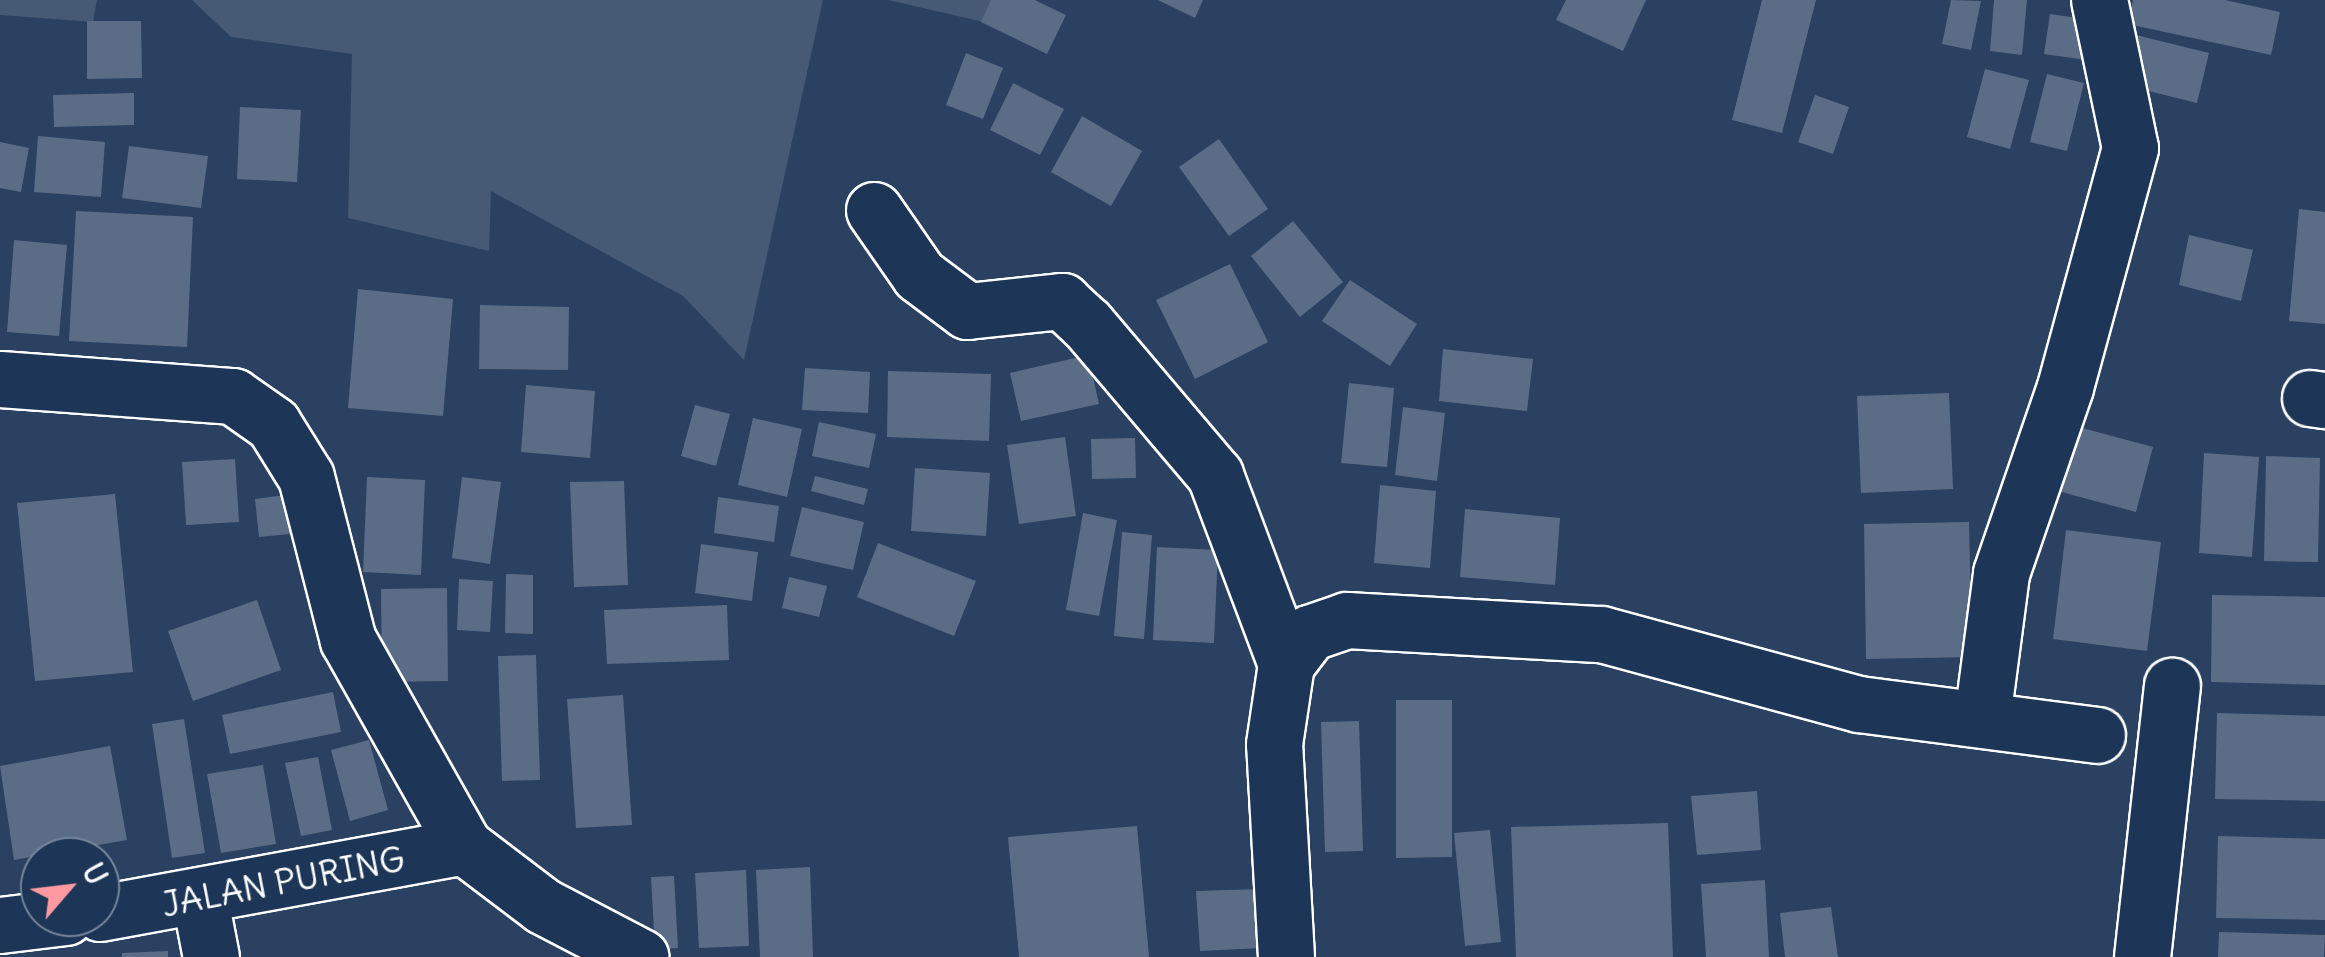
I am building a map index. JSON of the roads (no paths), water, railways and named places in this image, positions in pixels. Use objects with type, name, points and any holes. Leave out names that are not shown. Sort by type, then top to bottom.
[{"type":"street","points":[[1982,718],[2001,574],[2066,388],[2130,148],[2099,0]]},
{"type":"street","points":[[874,210],[919,276],[967,311],[1062,302],[1087,324],[1215,475],[1286,664]]},
{"type":"street","points":[[0,379],[233,396],[273,424],[306,477],[348,640],[464,846],[543,906],[641,957]]},
{"type":"street","points":[[1286,957],[1274,744],[1286,664],[1309,633],[1346,620],[1601,634],[1859,704],[2098,735]]},
{"type":"street","points":[[2142,957],[2172,686]]},
{"type":"street","name":"JALAN PURING","points":[[120,910],[200,900],[464,846]]},
{"type":"street","points":[[200,900],[210,957]]}]
